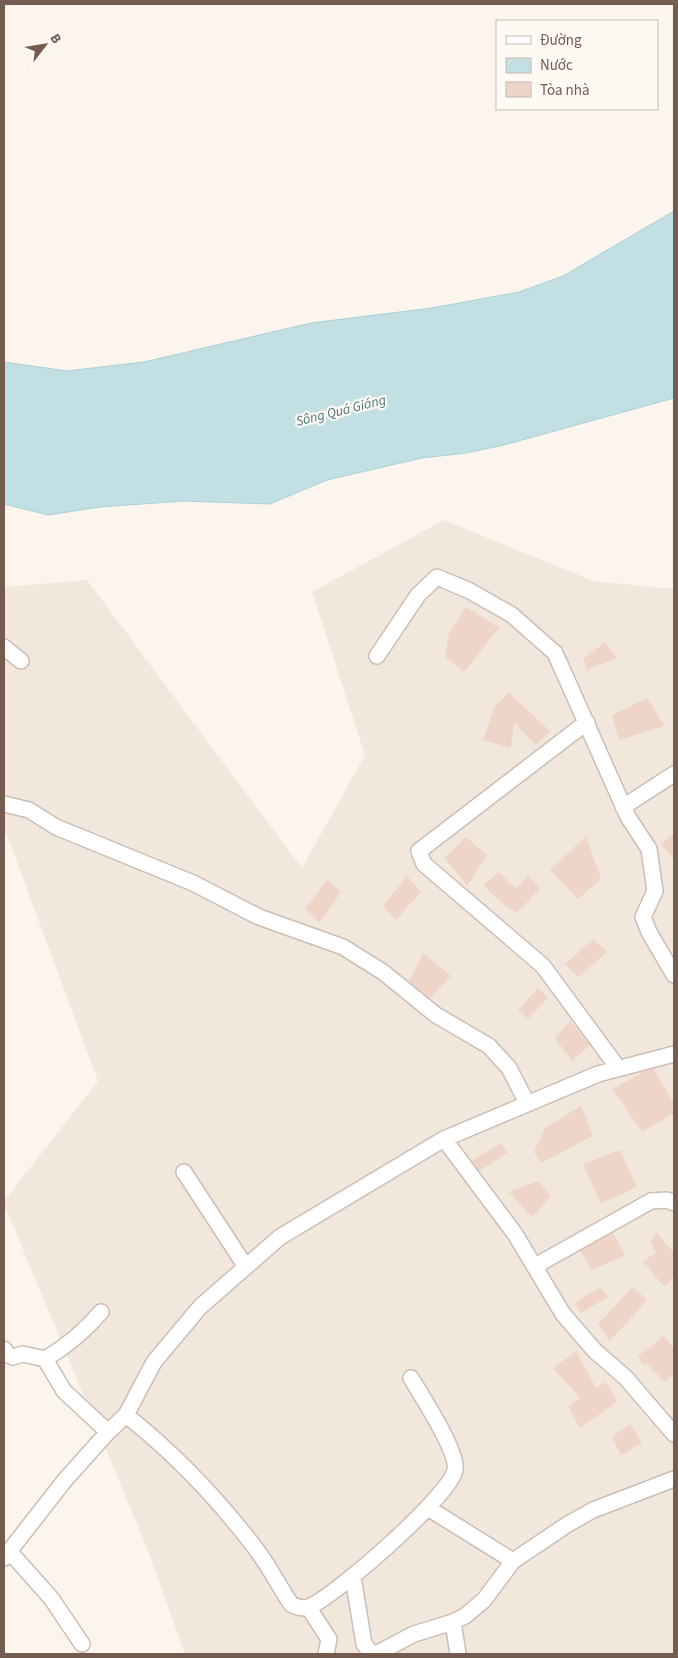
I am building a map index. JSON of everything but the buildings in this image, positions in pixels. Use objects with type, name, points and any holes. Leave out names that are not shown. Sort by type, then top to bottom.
[{"type":"street","points":[[377,656],[418,595],[438,577],[470,591],[512,615],[555,653],[623,807],[649,849],[656,891],[643,917],[649,932],[674,975]]},
{"type":"street","points":[[4,647],[21,661]]},
{"type":"street","points":[[587,722],[420,851],[424,864],[543,966],[618,1068]]},
{"type":"street","points":[[623,807],[674,774]]},
{"type":"street","points":[[4,804],[28,810],[56,827],[193,884],[259,917],[343,947],[383,972],[436,1015],[490,1046],[510,1068],[527,1103]]},
{"type":"street","points":[[82,1644],[51,1598],[6,1555],[65,1480],[126,1415],[154,1362],[200,1307],[280,1238],[444,1139],[598,1074],[674,1054]]},
{"type":"street","points":[[444,1139],[515,1234],[563,1314],[595,1351],[626,1378],[674,1434]]},
{"type":"street","points":[[184,1172],[246,1267]]},
{"type":"street","points":[[535,1266],[652,1201],[667,1200],[674,1203]]},
{"type":"street","points":[[45,1359],[74,1339],[101,1312]]},
{"type":"street","points":[[4,1349],[8,1355],[14,1357],[23,1354],[45,1359],[64,1391],[108,1432]]},
{"type":"street","points":[[126,1415],[165,1446],[224,1510],[257,1550],[290,1604],[299,1608],[308,1607],[353,1577],[428,1508],[453,1476],[456,1462],[450,1446],[411,1378]]},
{"type":"street","points":[[353,1577],[364,1644],[372,1654],[378,1653],[414,1634],[453,1622],[465,1616],[484,1600],[513,1561],[568,1524],[593,1510],[674,1479]]},
{"type":"street","points":[[428,1508],[513,1561]]},
{"type":"street","points":[[308,1607],[329,1639],[326,1654]]},
{"type":"street","points":[[453,1622],[458,1654]]},
{"type":"shaded area","points":[[444,520],[593,581],[674,589],[674,1654],[185,1654],[147,1548],[4,1204],[4,1201],[98,1081],[4,827],[4,587],[87,580],[302,868],[365,755],[312,592]]},
{"type":"water","name":"Sông Quá Giáng","points":[[674,211],[674,398],[504,445],[466,453],[422,458],[327,480],[270,504],[184,501],[100,507],[48,515],[4,504],[4,362],[67,371],[144,362],[311,323],[432,308],[519,292],[563,276]]}]
